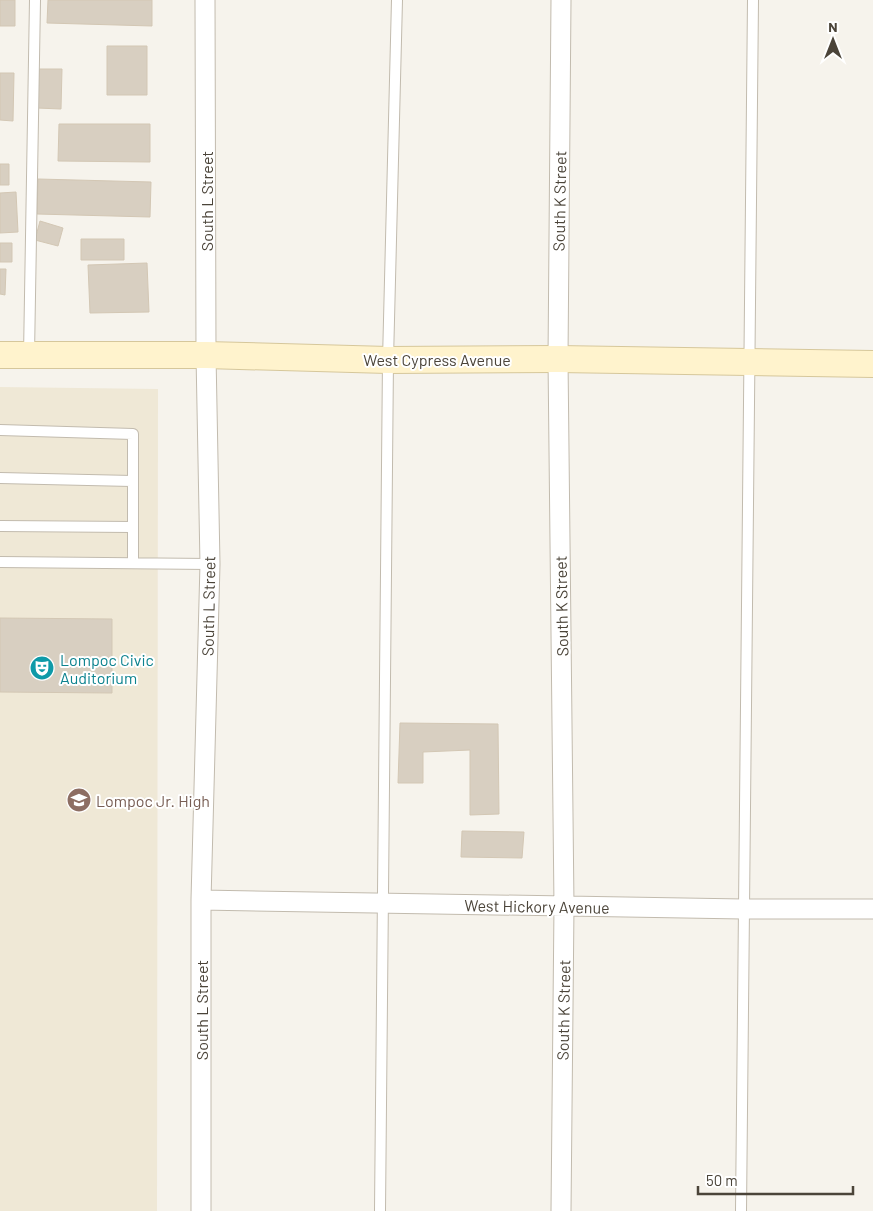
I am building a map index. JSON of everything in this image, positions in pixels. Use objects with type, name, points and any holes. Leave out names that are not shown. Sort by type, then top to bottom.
[{"type":"street","name":"South L Street","points":[[200,1211],[201,900],[210,564],[206,355],[205,0]]},
{"type":"street","name":"South K Street","points":[[561,0],[558,359],[564,906],[561,1211]]},
{"type":"street","name":"West Cypress Avenue","points":[[0,355],[206,355],[388,360],[558,359],[749,364],[873,364]]},
{"type":"street","name":"West Hickory Avenue","points":[[201,900],[743,909],[873,909]]},
{"type":"lane","points":[[29,356],[35,0]]},
{"type":"lane","points":[[380,1211],[388,360],[397,0]]},
{"type":"lane","points":[[741,1211],[753,0]]},
{"type":"lane","points":[[0,430],[133,434],[133,563]]},
{"type":"lane","points":[[0,478],[132,481]]},
{"type":"lane","points":[[0,526],[132,527]]},
{"type":"lane","points":[[0,562],[210,564]]},
{"type":"shaded area","name":"Lompoc Jr. High","points":[[0,387],[158,389],[157,1211],[0,1211]]},
{"type":"building","points":[[0,0],[15,0],[15,26],[0,26]]},
{"type":"building","points":[[48,0],[152,0],[152,26],[47,23]]},
{"type":"building","points":[[107,46],[147,46],[147,95],[107,95]]},
{"type":"building","points":[[39,69],[62,69],[61,109],[37,108]]},
{"type":"building","points":[[0,73],[14,73],[13,121],[0,120]]},
{"type":"building","points":[[59,124],[150,124],[150,162],[58,161]]},
{"type":"building","points":[[0,164],[9,164],[9,185],[0,185]]},
{"type":"building","points":[[38,179],[151,182],[150,217],[37,214]]},
{"type":"building","points":[[16,192],[18,232],[0,233],[0,193]]},
{"type":"building","points":[[40,221],[63,228],[58,246],[35,240]]},
{"type":"building","points":[[81,239],[124,239],[124,260],[81,260]]},
{"type":"building","points":[[0,243],[12,243],[12,262],[0,262]]},
{"type":"building","points":[[147,263],[149,312],[90,313],[88,265]]},
{"type":"building","points":[[0,269],[6,269],[5,295],[0,294]]},
{"type":"building","points":[[0,618],[112,619],[112,693],[0,692]]},
{"type":"building","points":[[400,723],[498,724],[499,814],[470,815],[470,750],[423,752],[423,783],[398,783]]},
{"type":"building","points":[[462,831],[524,832],[522,858],[461,857]]},
{"type":"place","name":"Lompoc Civic Auditorium","points":[[42,668]]},
{"type":"place","name":"Lompoc Jr. High","points":[[79,800]]}]
